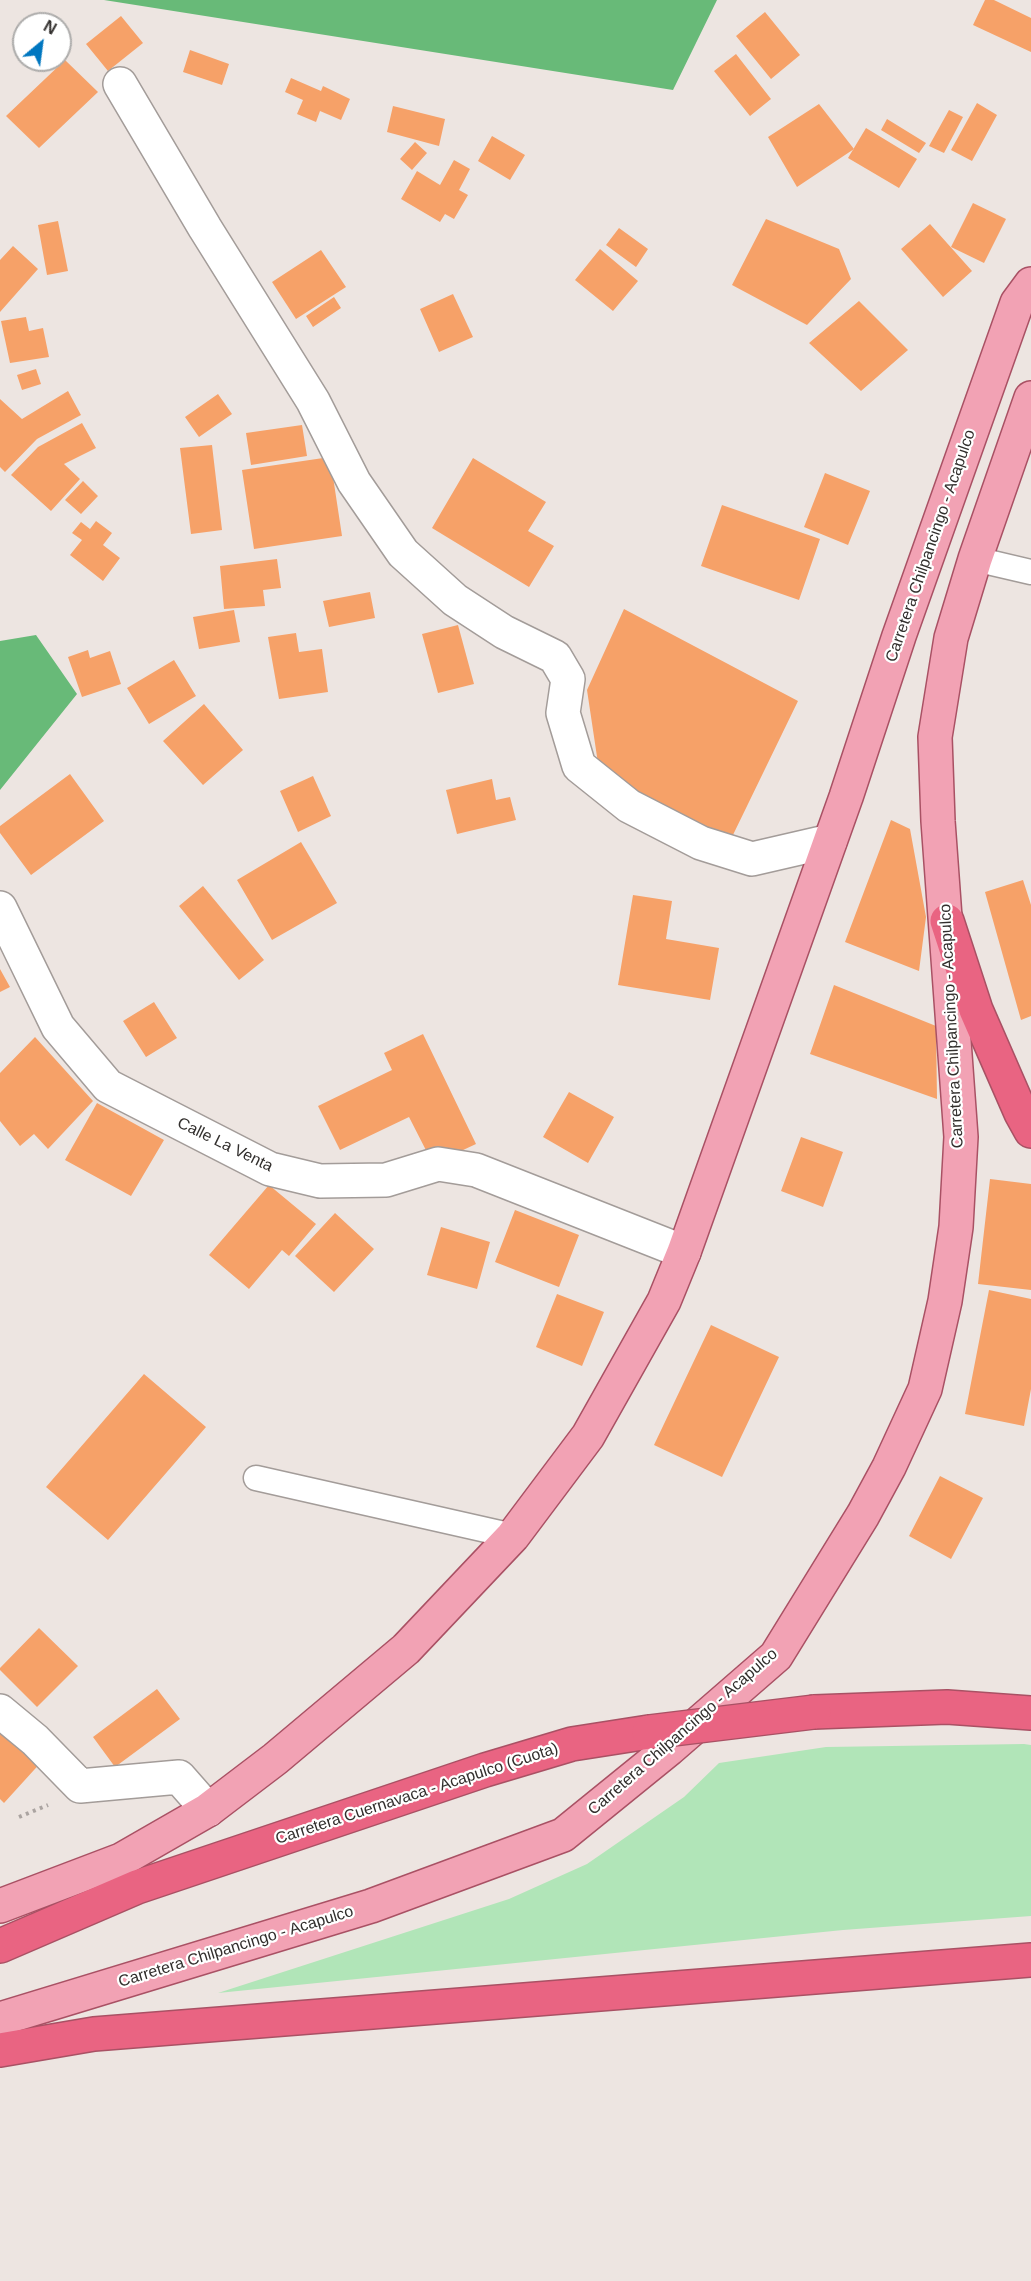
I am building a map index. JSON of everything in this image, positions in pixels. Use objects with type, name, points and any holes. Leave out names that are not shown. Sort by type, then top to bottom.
[{"type":"highway","points":[[947,921],[976,1010],[1031,1131]]},
{"type":"highway","name":"Carretera Cuernavaca - Acapulco (Cuota)","points":[[0,1946],[137,1887],[484,1770],[572,1744],[649,1732],[814,1712],[947,1707],[1031,1713]]},
{"type":"highway","points":[[0,2050],[94,2034],[1031,1960]]},
{"type":"main road","name":"Carretera Chilpancingo - Acapulco","points":[[0,1906],[121,1860],[208,1810],[275,1760],[406,1649],[513,1536],[588,1436],[664,1301],[684,1252],[830,841],[898,636],[1017,303],[1031,284]]},
{"type":"main road","name":"Carretera Chilpancingo - Acapulco","points":[[0,2019],[371,1906],[562,1835],[669,1749],[776,1656],[863,1515],[889,1467],[925,1389],[945,1301],[956,1227],[961,1137],[938,821],[935,737],[951,638],[975,559],[1031,398]]},
{"type":"street","points":[[120,84],[205,228],[314,401],[354,482],[403,553],[454,600],[504,632],[555,657],[568,679],[563,713],[579,766],[629,806],[701,843],[752,859],[830,841]]},
{"type":"street","name":"Calle La Venta","points":[[0,908],[58,1027],[108,1086],[270,1169],[320,1180],[386,1180],[438,1164],[477,1170],[684,1252]]},
{"type":"street","points":[[0,1711],[35,1740],[80,1786],[179,1777],[208,1810]]},
{"type":"lane","points":[[975,559],[1031,572]]},
{"type":"lane","points":[[256,1478],[513,1536]]},
{"type":"green space","points":[[104,0],[717,0],[673,90]]},
{"type":"green space","points":[[36,635],[77,694],[0,790],[0,641]]},
{"type":"green space","points":[[1031,1745],[1031,1916],[843,1930],[218,1993],[509,1899],[587,1864],[684,1797],[719,1763],[826,1747]]},
{"type":"building","points":[[985,0],[994,0],[1031,18],[1031,52],[973,25]]},
{"type":"building","points":[[765,12],[800,55],[771,79],[736,36]]},
{"type":"building","points":[[121,16],[143,43],[108,71],[86,44]]},
{"type":"building","points":[[190,50],[229,64],[222,85],[183,72]]},
{"type":"building","points":[[736,54],[771,99],[750,116],[714,71]]},
{"type":"building","points":[[72,67],[98,92],[39,148],[6,116],[52,72],[72,72]]},
{"type":"building","points":[[291,78],[321,91],[323,86],[350,99],[341,120],[320,111],[316,122],[297,114],[303,100],[285,92]]},
{"type":"building","points":[[977,103],[997,115],[972,161],[951,150]]},
{"type":"building","points":[[819,104],[854,149],[797,187],[768,137]]},
{"type":"building","points":[[393,106],[445,119],[439,146],[387,132]]},
{"type":"building","points":[[949,110],[963,117],[944,153],[929,146]]},
{"type":"building","points":[[887,119],[926,143],[919,153],[881,130]]},
{"type":"building","points":[[866,128],[917,159],[899,188],[848,158]]},
{"type":"building","points":[[492,136],[525,155],[510,180],[478,161]]},
{"type":"building","points":[[415,142],[427,153],[412,170],[400,159]]},
{"type":"building","points":[[454,160],[470,169],[459,190],[468,195],[454,219],[445,214],[440,222],[401,199],[417,171],[440,185]]},
{"type":"building","points":[[973,203],[1006,219],[984,263],[951,247]]},
{"type":"building","points":[[766,219],[839,249],[851,279],[807,325],[732,285]]},
{"type":"building","points":[[58,221],[68,271],[47,275],[38,225]]},
{"type":"building","points":[[930,224],[972,271],[943,297],[901,249]]},
{"type":"building","points":[[619,228],[648,249],[636,267],[606,245]]},
{"type":"building","points":[[13,246],[38,269],[0,312],[0,260]]},
{"type":"building","points":[[600,249],[638,281],[613,311],[575,280]]},
{"type":"building","points":[[321,250],[346,287],[296,319],[272,282]]},
{"type":"building","points":[[453,294],[473,337],[439,352],[420,309]]},
{"type":"building","points":[[334,297],[341,308],[313,327],[306,316]]},
{"type":"building","points":[[859,301],[908,350],[861,391],[809,343]]},
{"type":"building","points":[[26,317],[29,331],[43,328],[49,357],[10,363],[1,321]]},
{"type":"building","points":[[36,369],[41,384],[22,390],[17,375]]},
{"type":"building","points":[[68,391],[81,415],[37,439],[5,472],[0,467],[0,399],[22,419]]},
{"type":"building","points":[[218,394],[232,414],[199,437],[185,417]]},
{"type":"building","points":[[82,423],[96,448],[64,464],[80,479],[51,511],[11,475],[38,447]]},
{"type":"building","points":[[302,425],[307,456],[251,465],[246,433]]},
{"type":"building","points":[[212,445],[222,530],[191,534],[180,448]]},
{"type":"building","points":[[330,457],[342,536],[254,549],[242,470]]},
{"type":"building","points":[[473,458],[546,502],[528,531],[554,546],[529,587],[432,528]]},
{"type":"building","points":[[825,473],[870,491],[848,545],[804,527]]},
{"type":"building","points":[[83,481],[98,496],[81,514],[65,500]]},
{"type":"building","points":[[722,505],[820,539],[799,600],[701,566]]},
{"type":"building","points":[[96,521],[112,533],[103,545],[120,558],[103,581],[70,555],[82,540],[72,533],[81,522],[90,529]]},
{"type":"building","points":[[277,559],[281,588],[263,590],[265,606],[224,609],[220,566]]},
{"type":"building","points":[[370,592],[375,618],[329,627],[323,601]]},
{"type":"building","points":[[624,609],[798,701],[731,839],[685,824],[599,770],[587,690]]},
{"type":"building","points":[[234,610],[240,642],[199,649],[193,617]]},
{"type":"building","points":[[458,625],[474,684],[438,693],[422,634]]},
{"type":"building","points":[[296,633],[299,652],[322,649],[328,692],[279,699],[268,637]]},
{"type":"building","points":[[88,650],[90,658],[110,651],[121,684],[82,697],[68,657]]},
{"type":"building","points":[[174,660],[196,696],[149,724],[127,688]]},
{"type":"building","points":[[204,704],[243,750],[203,785],[163,741]]},
{"type":"building","points":[[70,774],[104,821],[31,875],[0,833],[0,826]]},
{"type":"building","points":[[313,776],[331,816],[298,832],[280,791]]},
{"type":"building","points":[[492,779],[496,800],[510,797],[516,820],[457,834],[446,790]]},
{"type":"building","points":[[891,820],[910,829],[926,917],[919,971],[845,942]]},
{"type":"building","points":[[301,842],[337,903],[272,940],[237,880]]},
{"type":"building","points":[[1023,880],[1031,905],[1031,1016],[1021,1020],[985,892]]},
{"type":"building","points":[[203,886],[264,960],[239,980],[179,906]]},
{"type":"building","points":[[633,895],[672,901],[666,939],[719,948],[710,1000],[618,985]]},
{"type":"building","points":[[0,969],[10,987],[0,992]]},
{"type":"building","points":[[834,985],[936,1026],[937,1099],[810,1054]]},
{"type":"building","points":[[154,1002],[177,1038],[146,1057],[123,1021]]},
{"type":"building","points":[[423,1034],[476,1144],[433,1164],[409,1117],[340,1150],[318,1106],[392,1070],[384,1053]]},
{"type":"building","points":[[35,1037],[93,1101],[48,1149],[34,1134],[20,1146],[0,1121],[0,1073]]},
{"type":"building","points":[[569,1092],[614,1117],[588,1163],[543,1137]]},
{"type":"building","points":[[97,1103],[164,1140],[131,1196],[65,1160]]},
{"type":"building","points":[[801,1137],[843,1152],[823,1207],[781,1191]]},
{"type":"building","points":[[990,1179],[1031,1184],[1031,1290],[978,1284]]},
{"type":"building","points":[[269,1185],[316,1224],[289,1256],[282,1250],[249,1289],[209,1255]]},
{"type":"building","points":[[515,1210],[579,1235],[559,1287],[495,1262]]},
{"type":"building","points":[[335,1213],[374,1249],[334,1292],[295,1256]]},
{"type":"building","points":[[441,1227],[490,1242],[477,1289],[427,1275]]},
{"type":"building","points":[[989,1290],[1031,1299],[1031,1389],[1024,1426],[965,1414]]},
{"type":"building","points":[[557,1294],[604,1312],[582,1366],[536,1347]]},
{"type":"building","points":[[711,1325],[779,1357],[722,1477],[654,1445]]},
{"type":"building","points":[[144,1374],[206,1427],[108,1540],[46,1487]]},
{"type":"building","points":[[940,1476],[983,1498],[951,1559],[909,1536]]},
{"type":"building","points":[[39,1628],[78,1666],[37,1707],[0,1668]]},
{"type":"building","points":[[157,1689],[180,1719],[115,1767],[93,1737]]},
{"type":"building","points":[[0,1720],[44,1759],[4,1803],[0,1799]]}]
